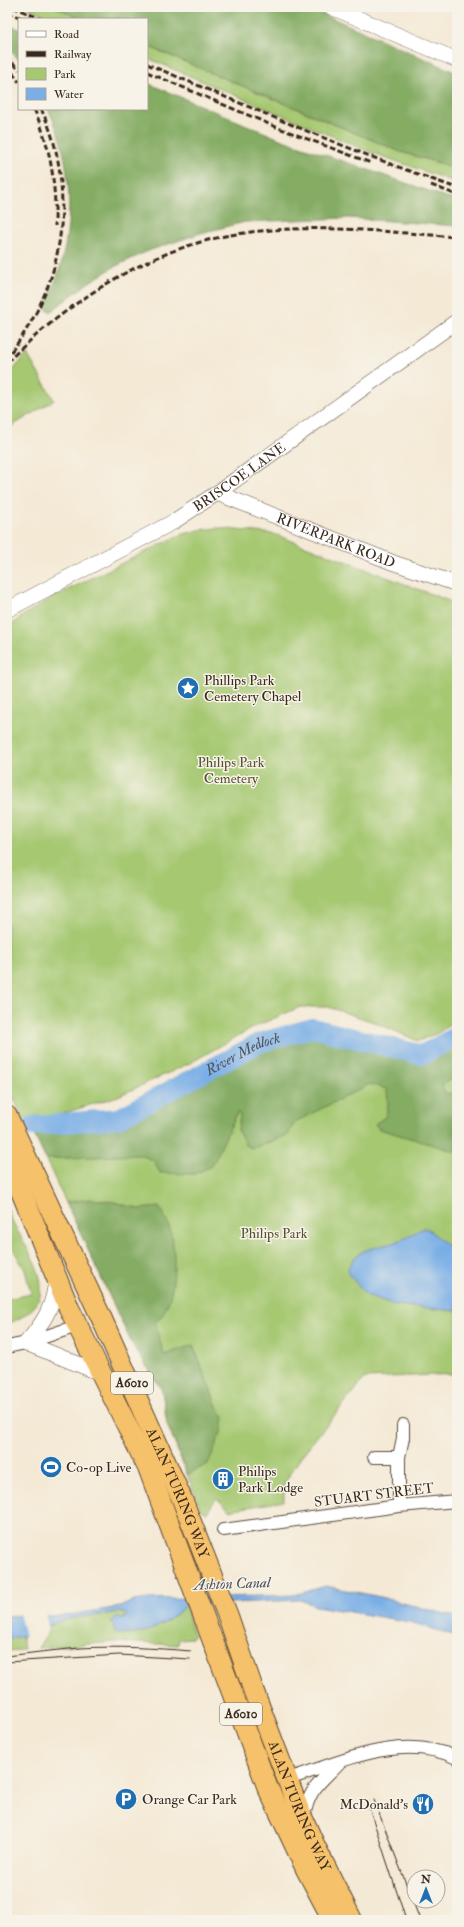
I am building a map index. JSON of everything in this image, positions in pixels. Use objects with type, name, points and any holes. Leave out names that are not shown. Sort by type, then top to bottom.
[{"type":"highway","name":"ALAN TURING WAY","points":[[7,1116],[102,1316],[182,1499],[228,1616],[254,1692],[304,1822],[352,1920]]},
{"type":"highway","name":"ALAN TURING WAY","points":[[7,1157],[77,1326],[149,1470],[267,1786],[332,1920]]},
{"type":"highway","points":[[77,1326],[102,1316]]},
{"type":"highway","points":[[267,1786],[288,1779]]},
{"type":"street","points":[[332,7],[457,60]]},
{"type":"street","name":"BRISCOE LANE","points":[[7,610],[174,522],[217,493],[457,321]]},
{"type":"street","name":"RIVERPARK ROAD","points":[[217,493],[394,563],[457,584]]},
{"type":"street","points":[[26,1343],[39,1328],[49,1312],[55,1294],[56,1277]]},
{"type":"street","points":[[7,1347],[26,1343],[77,1326]]},
{"type":"street","points":[[26,1343],[100,1373]]},
{"type":"street","points":[[399,1506],[399,1457],[403,1438],[403,1425]]},
{"type":"street","points":[[374,1457],[399,1457]]},
{"type":"street","name":"STUART STREET","points":[[223,1530],[399,1506],[457,1501]]},
{"type":"street","points":[[288,1779],[341,1760],[369,1752],[401,1748],[429,1749],[457,1758]]},
{"type":"street","points":[[304,1822],[306,1803],[313,1790],[341,1760]]},
{"type":"green space","points":[[26,7],[54,7],[81,18],[52,18]]},
{"type":"green space","points":[[54,7],[307,7],[457,73],[457,168],[401,152],[148,46],[148,18],[81,18]]},
{"type":"green space","points":[[7,24],[18,29],[18,59],[7,46]]},
{"type":"green space","points":[[148,46],[401,152],[457,168],[457,183],[365,150],[148,58]]},
{"type":"green space","points":[[148,83],[280,139],[457,201],[457,226],[348,218],[245,222],[201,233],[148,251],[114,267],[88,283],[50,312],[44,308],[57,277],[63,257],[69,214],[67,170],[56,128],[48,110],[148,110]]},
{"type":"green space","points":[[27,354],[54,400],[7,429],[7,377]]},
{"type":"green space","name":"Philips Park Cemetery","points":[[218,528],[274,534],[457,604],[457,1020],[438,1033],[418,1041],[374,1022],[328,1007],[300,1007],[254,1027],[190,1063],[118,1096],[27,1125],[7,1085],[7,629],[21,617],[53,597],[180,535],[199,530]]},
{"type":"green space","name":"Philips Park","points":[[312,1030],[422,1057],[457,1038],[457,1374],[365,1378],[302,1455],[284,1484],[284,1501],[230,1510],[216,1498],[207,1513],[201,1510],[167,1424],[162,1390],[132,1344],[32,1130],[120,1121],[261,1045]]},
{"type":"green space","points":[[312,1030],[422,1057],[457,1038],[457,1075],[442,1085],[445,1093],[457,1094],[457,1152],[379,1129],[375,1124],[386,1116],[388,1103],[387,1089],[370,1084],[295,1122],[288,1135],[253,1148],[246,1146],[238,1130],[240,1114],[237,1113],[212,1166],[194,1174],[160,1173],[154,1161],[141,1155],[46,1159],[32,1130],[120,1121],[261,1045]]},
{"type":"green space","points":[[92,1199],[114,1202],[139,1209],[159,1207],[169,1226],[174,1252],[173,1279],[168,1304],[162,1315],[155,1323],[164,1355],[193,1345],[218,1409],[224,1418],[222,1430],[208,1464],[188,1474],[167,1424],[162,1390],[132,1344],[66,1202]]},
{"type":"green space","points":[[7,1208],[38,1272],[41,1287],[38,1301],[27,1313],[7,1324],[7,1299],[31,1294],[25,1270],[7,1238]]},
{"type":"green space","points":[[185,1605],[194,1635],[192,1638],[179,1639],[178,1645],[115,1642],[38,1648],[48,1632],[48,1627],[62,1620],[119,1612],[127,1614],[124,1618],[110,1623],[138,1633],[164,1623],[180,1611]]},
{"type":"green space","points":[[22,1636],[24,1650],[7,1651],[7,1639]]},
{"type":"water","points":[[424,1228],[428,1229],[448,1246],[457,1247],[457,1311],[395,1305],[366,1295],[347,1272],[356,1256],[362,1252],[401,1240]]},
{"type":"water","points":[[326,1586],[376,1596],[457,1617],[457,1636],[410,1622],[316,1606],[300,1600],[185,1605],[179,1612],[163,1624],[144,1632],[134,1634],[115,1633],[114,1624],[110,1623],[118,1617],[124,1618],[127,1614],[119,1612],[62,1620],[22,1636],[7,1639],[7,1617],[20,1615],[62,1616],[120,1607],[133,1601],[148,1599],[294,1595]]},
{"type":"pier","points":[[19,1613],[45,1614],[49,1629],[25,1637]]},
{"type":"waterway","name":"River Medlock","points":[[32,1126],[119,1118],[259,1043],[312,1028],[422,1055],[457,1036]]},
{"type":"tram line","points":[[7,1656],[94,1647],[191,1651]]},
{"type":"tram line","points":[[7,1662],[119,1655],[190,1659]]},
{"type":"tram line","points":[[374,1800],[420,1920]]},
{"type":"tram line","points":[[367,1801],[406,1920]]},
{"type":"railway","points":[[13,7],[39,18]]},
{"type":"railway","points":[[7,12],[22,18]]},
{"type":"railway","points":[[7,56],[18,69]]},
{"type":"railway","points":[[148,64],[340,144],[457,188]]},
{"type":"railway","points":[[7,65],[18,81]]},
{"type":"railway","points":[[148,72],[276,127],[371,163]]},
{"type":"railway","points":[[34,110],[45,138],[51,166],[55,196],[55,226]]},
{"type":"railway","points":[[11,352],[22,337],[41,304],[55,265],[59,243],[62,197],[60,173],[50,129],[41,110]]},
{"type":"railway","points":[[431,185],[457,195]]},
{"type":"railway","points":[[7,362],[60,316],[89,295],[118,277],[150,261],[182,248],[216,238],[251,232],[302,229],[380,231],[457,237]]},
{"type":"place","name":"Phillips Park Cemetery Chapel","points":[[188,688]]},
{"type":"place","name":"Co-op Live","points":[[51,1467]]},
{"type":"place","name":"Philips Park Lodge","points":[[223,1479]]},
{"type":"place","name":"Orange Car Park","points":[[126,1799]]},
{"type":"place","name":"McDonald's","points":[[423,1804]]},
{"type":"water label","name":"Ashton Canal","points":[[232,1584]]}]
